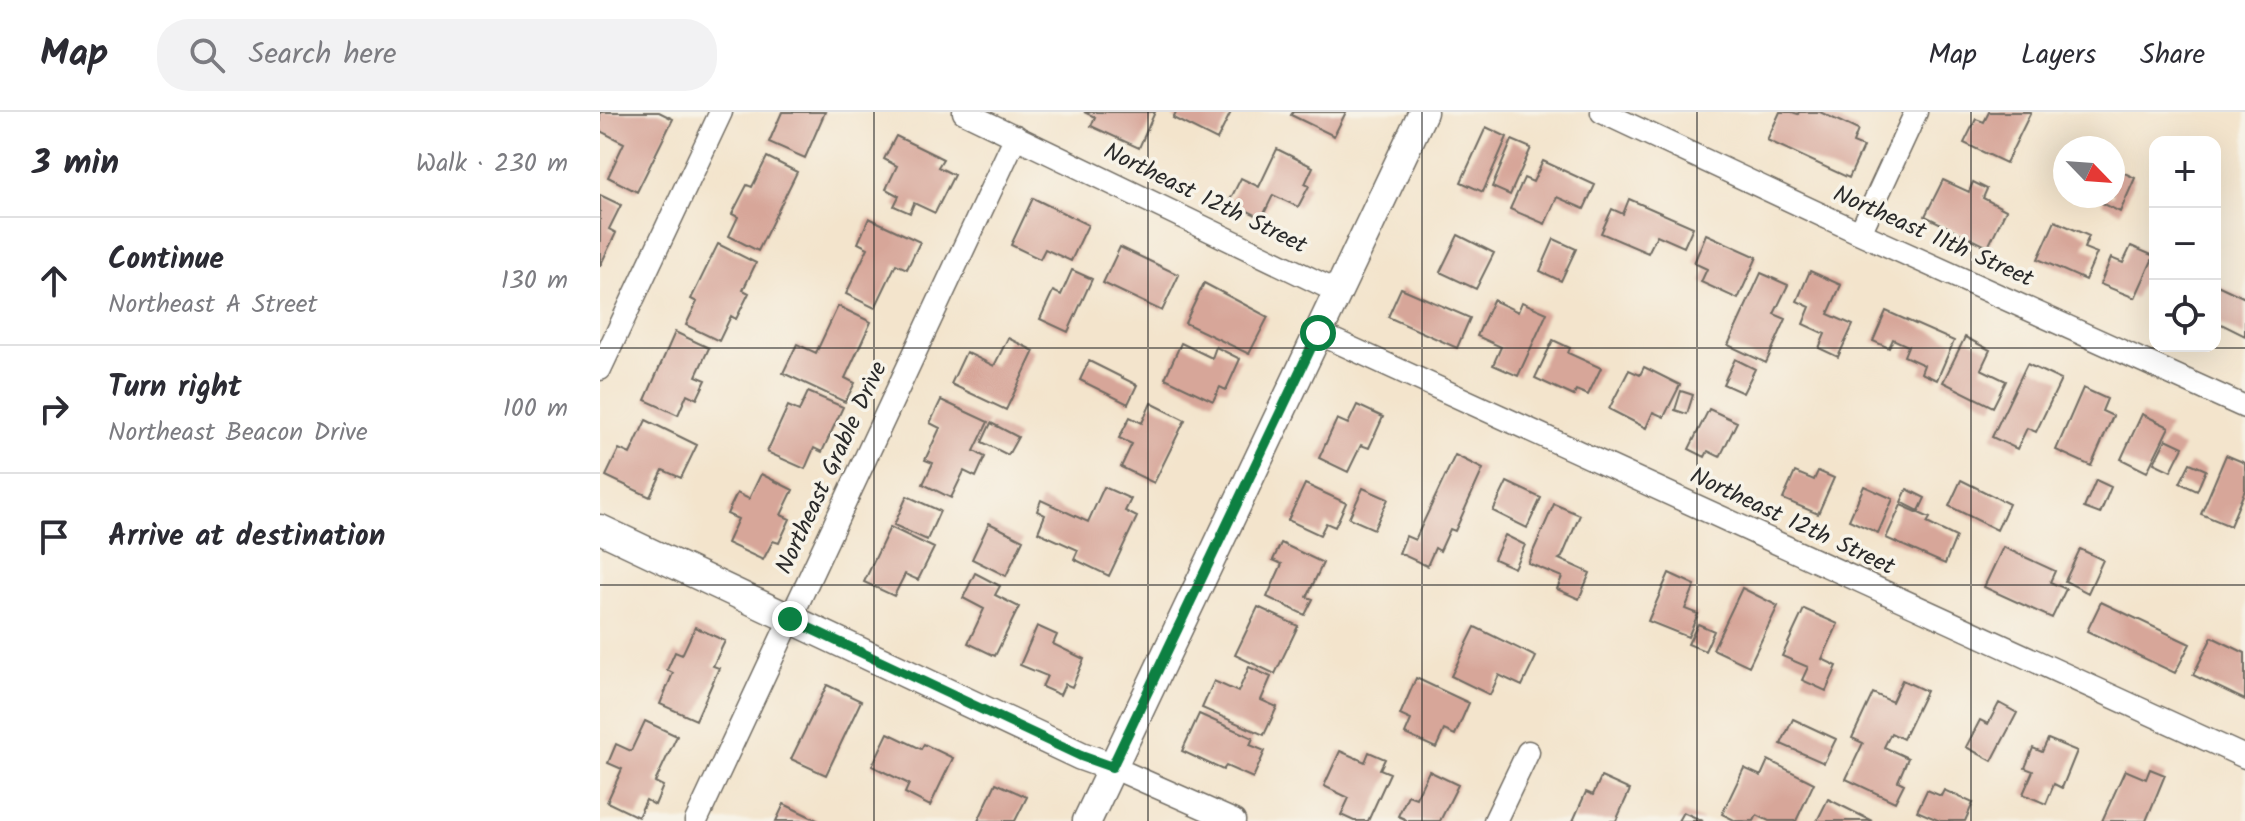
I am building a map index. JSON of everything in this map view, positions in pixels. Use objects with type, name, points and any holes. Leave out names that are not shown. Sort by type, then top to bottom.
[{"type":"street","points":[[600,369],[721,112]]},
{"type":"street","name":"Northeast 12th Street","points":[[964,112],[1338,292]]},
{"type":"street","points":[[1087,821],[1423,112]]},
{"type":"street","name":"Northeast 11th Street","points":[[1602,112],[2245,407]]},
{"type":"street","points":[[1860,233],[1916,112]]},
{"type":"street","name":"Northeast Grable Drive","points":[[696,821],[1016,136]]},
{"type":"street","name":"Northeast 12th Street","points":[[1318,333],[2245,757]]},
{"type":"street","points":[[600,529],[1081,756],[1234,821]]},
{"type":"street","points":[[1495,821],[1528,752]]},
{"type":"building","points":[[600,112],[659,112],[673,119],[637,192],[608,177],[624,143],[600,131]]},
{"type":"building","points":[[782,112],[825,112],[805,158],[769,142]]},
{"type":"building","points":[[1084,112],[1155,112],[1139,148],[1091,126],[1095,117]]},
{"type":"building","points":[[1176,112],[1231,112],[1217,140],[1173,118]]},
{"type":"building","points":[[1293,112],[1346,112],[1334,136],[1291,115]]},
{"type":"building","points":[[1780,112],[1820,112],[1858,130],[1853,143],[1863,147],[1849,178],[1767,140]]},
{"type":"building","points":[[1989,112],[2031,112],[2006,163],[1964,143],[1976,119],[1984,122]]},
{"type":"building","points":[[1486,127],[1507,137],[1483,192],[1461,182]]},
{"type":"building","points":[[896,136],[943,159],[938,167],[954,175],[935,213],[914,203],[910,213],[894,206],[899,196],[886,189],[897,166],[884,159]]},
{"type":"building","points":[[1512,140],[1531,148],[1510,195],[1492,187]]},
{"type":"building","points":[[1277,149],[1313,167],[1305,184],[1309,186],[1298,207],[1273,195],[1262,218],[1229,202],[1241,178],[1259,187]]},
{"type":"building","points":[[767,157],[797,172],[758,251],[729,236],[738,217],[732,214],[747,185],[752,187]]},
{"type":"building","points":[[1543,161],[1595,185],[1584,209],[1557,197],[1545,224],[1510,209],[1524,178],[1533,182]]},
{"type":"building","points":[[2125,173],[2135,178],[2125,201]]},
{"type":"building","points":[[1943,180],[1969,192],[1973,182],[1987,189],[1983,198],[2006,210],[1988,247],[1925,216]]},
{"type":"building","points":[[600,195],[621,205],[609,229],[616,233],[600,266]]},
{"type":"building","points":[[1033,198],[1088,225],[1071,261],[1045,249],[1040,259],[1011,245]]},
{"type":"building","points":[[1629,199],[1693,227],[1684,247],[1657,235],[1648,253],[1601,233],[1612,209],[1623,214]]},
{"type":"building","points":[[869,218],[920,242],[907,269],[896,264],[875,308],[846,294],[868,248],[858,243]]},
{"type":"building","points":[[2055,221],[2089,236],[2084,248],[2097,253],[2085,280],[2038,259]]},
{"type":"building","points":[[1706,234],[1757,257],[1738,299],[1701,282],[1707,269],[1694,263]]},
{"type":"building","points":[[1458,235],[1494,253],[1476,289],[1440,272]]},
{"type":"building","points":[[1554,239],[1576,249],[1561,281],[1540,271]]},
{"type":"building","points":[[718,244],[756,263],[743,290],[749,293],[736,319],[731,316],[719,341],[686,325],[697,302],[691,299]]},
{"type":"building","points":[[2131,246],[2149,254],[2149,267],[2135,298],[2100,284],[2111,258],[2123,263]]},
{"type":"building","points":[[1120,247],[1179,275],[1162,311],[1103,283]]},
{"type":"building","points":[[1072,270],[1092,279],[1068,332],[1040,319],[1053,291],[1061,295]]},
{"type":"building","points":[[1810,271],[1841,285],[1828,314],[1853,325],[1838,357],[1819,348],[1825,334],[1803,324],[1810,307],[1797,301]]},
{"type":"building","points":[[1761,273],[1788,285],[1774,314],[1786,319],[1766,363],[1728,345]]},
{"type":"building","points":[[1204,283],[1268,317],[1249,354],[1185,323]]},
{"type":"building","points":[[2221,287],[2245,298],[2245,336],[2221,324]]},
{"type":"building","points":[[1401,288],[1470,318],[1457,348],[1388,317]]},
{"type":"building","points":[[1493,300],[1518,312],[1522,302],[1547,313],[1518,376],[1493,365],[1501,347],[1477,336]]},
{"type":"building","points":[[838,306],[871,322],[845,378],[855,383],[845,402],[783,373],[797,344],[816,353]]},
{"type":"building","points":[[1886,311],[1954,341],[1937,380],[1921,373],[1924,365],[1904,356],[1908,346],[1893,339],[1889,348],[1873,341]]},
{"type":"building","points":[[675,332],[709,348],[696,376],[706,380],[697,399],[687,394],[678,415],[645,400]]},
{"type":"building","points":[[1965,337],[1990,350],[1981,369],[2006,381],[1993,407],[1943,382]]},
{"type":"building","points":[[1008,338],[1034,351],[1006,410],[951,384],[966,352],[994,366]]},
{"type":"building","points":[[1553,340],[1570,348],[1568,353],[1601,368],[1588,395],[1576,390],[1574,396],[1535,378]]},
{"type":"building","points":[[1181,343],[1212,358],[1216,347],[1240,359],[1226,390],[1220,387],[1213,401],[1165,378]]},
{"type":"building","points":[[1735,359],[1755,369],[1743,393],[1723,384]]},
{"type":"building","points":[[1089,361],[1137,385],[1128,404],[1080,380]]},
{"type":"building","points":[[2027,364],[2061,380],[2036,432],[2027,428],[2017,449],[1992,437]]},
{"type":"building","points":[[1644,367],[1680,385],[1664,417],[1653,412],[1646,428],[1609,409],[1629,370],[1640,375]]},
{"type":"building","points":[[2083,388],[2107,399],[2102,411],[2113,416],[2091,466],[2056,450]]},
{"type":"building","points":[[1681,391],[1693,395],[1687,414],[1675,410]]},
{"type":"building","points":[[808,392],[843,407],[822,452],[814,448],[805,469],[767,452],[788,406],[799,411]]},
{"type":"building","points":[[941,400],[988,422],[974,451],[985,457],[976,477],[964,471],[951,498],[923,484],[933,463],[925,460],[940,428],[930,423]]},
{"type":"building","points":[[1151,403],[1185,420],[1154,483],[1121,467],[1132,444],[1119,438],[1130,417],[1142,423]]},
{"type":"building","points":[[1357,405],[1383,417],[1369,448],[1361,445],[1348,472],[1319,458],[1337,419],[1348,424]]},
{"type":"building","points":[[1709,409],[1737,422],[1720,457],[1708,451],[1705,457],[1689,449]]},
{"type":"building","points":[[2142,414],[2169,427],[2147,472],[2121,459]]},
{"type":"building","points":[[646,420],[697,445],[681,478],[663,470],[650,497],[606,476],[619,449],[630,454]]},
{"type":"building","points":[[991,423],[1018,437],[1008,455],[982,442]]},
{"type":"building","points":[[2166,439],[2183,447],[2171,471],[2154,463]]},
{"type":"building","points":[[1455,455],[1483,469],[1455,531],[1450,529],[1440,551],[1435,548],[1427,566],[1399,553],[1406,536],[1415,540]]},
{"type":"building","points":[[2226,455],[2245,463],[2245,490],[2230,526],[2201,514]]},
{"type":"building","points":[[2190,463],[2206,470],[2197,491],[2180,483]]},
{"type":"building","points":[[1818,471],[1834,478],[1818,514],[1783,499],[1795,472],[1814,480]]},
{"type":"building","points":[[761,474],[793,490],[781,515],[790,519],[779,543],[773,541],[763,560],[727,543],[738,519],[727,514],[737,493],[749,499]]},
{"type":"building","points":[[1961,480],[2009,504],[1997,530],[1949,506]]},
{"type":"building","points":[[2096,480],[2111,487],[2100,514],[2084,508]]},
{"type":"building","points":[[1507,482],[1541,498],[1527,528],[1493,511]]},
{"type":"building","points":[[1305,484],[1346,503],[1335,527],[1326,523],[1320,535],[1288,520]]},
{"type":"building","points":[[1864,486],[1893,499],[1878,533],[1849,520]]},
{"type":"building","points":[[1104,487],[1131,499],[1125,511],[1137,517],[1109,576],[1074,559],[1078,550],[1038,532],[1045,515],[1037,511],[1041,500],[1088,522]]},
{"type":"building","points":[[1363,488],[1388,499],[1374,529],[1349,518]]},
{"type":"building","points":[[1907,489],[1925,498],[1919,511],[1901,502]]},
{"type":"building","points":[[907,496],[940,511],[927,540],[894,525]]},
{"type":"building","points":[[1554,504],[1580,515],[1559,559],[1590,573],[1579,599],[1557,589],[1562,577],[1528,563]]},
{"type":"building","points":[[1901,505],[1930,518],[1927,523],[1956,537],[1945,564],[1886,538]]},
{"type":"building","points":[[989,523],[1023,540],[1006,576],[972,559]]},
{"type":"building","points":[[890,527],[934,548],[918,580],[905,574],[894,596],[864,582]]},
{"type":"building","points":[[1505,535],[1525,545],[1514,568],[1494,559]]},
{"type":"building","points":[[1281,543],[1323,563],[1307,597],[1313,599],[1305,615],[1267,597],[1282,564],[1273,560]]},
{"type":"building","points":[[2003,547],[2055,571],[2050,582],[2066,589],[2052,618],[1984,587]]},
{"type":"building","points":[[2080,549],[2103,560],[2088,593],[2065,581]]},
{"type":"building","points":[[975,573],[1000,586],[995,595],[1019,607],[995,656],[968,643],[984,609],[963,598]]},
{"type":"building","points":[[1669,573],[1695,585],[1685,609],[1698,614],[1688,637],[1648,621]]},
{"type":"building","points":[[1742,588],[1778,606],[1749,666],[1713,649]]},
{"type":"building","points":[[2101,602],[2190,644],[2175,673],[2087,631]]},
{"type":"building","points":[[1258,607],[1298,626],[1275,674],[1235,655]]},
{"type":"building","points":[[1804,609],[1838,624],[1822,659],[1837,666],[1826,691],[1802,680],[1808,667],[1782,656]]},
{"type":"building","points":[[1698,624],[1714,631],[1705,651],[1688,644]]},
{"type":"building","points":[[1037,626],[1057,635],[1053,644],[1084,659],[1072,687],[1065,684],[1060,695],[1042,687],[1047,676],[1020,665]]},
{"type":"building","points":[[695,627],[725,641],[713,666],[719,668],[696,720],[660,704],[673,673],[667,670],[675,652],[682,655]]},
{"type":"building","points":[[1475,627],[1536,657],[1522,686],[1499,675],[1490,695],[1451,676]]},
{"type":"building","points":[[2212,637],[2245,653],[2245,700],[2193,675]]},
{"type":"building","points":[[1249,667],[1271,677],[1261,700],[1277,707],[1264,735],[1202,708],[1214,681],[1238,692]]},
{"type":"building","points":[[1416,678],[1469,703],[1455,735],[1444,730],[1436,748],[1405,734],[1411,720],[1400,715]]},
{"type":"building","points":[[1902,680],[1926,691],[1903,739],[1891,733],[1884,747],[1908,758],[1898,781],[1904,784],[1895,802],[1846,779],[1863,743],[1852,738],[1873,693],[1892,702]]},
{"type":"building","points":[[827,685],[861,701],[826,775],[791,759]]},
{"type":"building","points":[[1999,703],[2017,713],[1992,761],[1966,747],[1980,720],[1988,724]]},
{"type":"building","points":[[1199,714],[1253,738],[1250,745],[1265,751],[1253,778],[1226,766],[1223,770],[1182,751]]},
{"type":"building","points":[[1793,719],[1836,739],[1824,763],[1781,744]]},
{"type":"building","points":[[645,721],[677,736],[655,782],[663,786],[655,805],[646,800],[638,817],[607,802],[622,769],[608,763],[616,744],[631,751]]},
{"type":"building","points":[[888,733],[921,749],[924,744],[953,758],[930,806],[905,793],[909,784],[872,766]]},
{"type":"building","points":[[2048,739],[2077,751],[2062,788],[2054,784],[2046,804],[2023,794],[2033,771],[2025,768],[2033,748],[2042,752]]},
{"type":"building","points":[[1340,751],[1365,762],[1369,752],[1385,759],[1380,769],[1390,773],[1368,821],[1354,821],[1341,815],[1349,798],[1324,786]]},
{"type":"building","points":[[1768,760],[1814,783],[1796,821],[1769,821],[1757,815],[1754,821],[1736,821],[1722,814],[1744,768],[1761,776]]},
{"type":"building","points":[[2150,769],[2165,775],[2146,821],[2102,821],[2125,770],[2146,779]]},
{"type":"building","points":[[1429,771],[1458,785],[1440,821],[1404,821],[1398,816],[1408,795],[1416,798]]},
{"type":"building","points":[[1601,777],[1630,790],[1616,821],[1573,821],[1586,792],[1593,795]]},
{"type":"building","points":[[996,783],[1027,797],[1015,821],[978,821]]},
{"type":"building","points":[[1927,790],[1941,796],[1944,790],[1973,803],[1965,821],[1940,821],[1917,811]]},
{"type":"building","points":[[1828,799],[1872,821],[1817,821]]},
{"type":"building","points":[[784,804],[819,821],[776,821]]},
{"type":"building","points":[[1683,812],[1703,821],[1678,821]]},
{"type":"route","points":[[790,619],[1081,756],[1112,767],[1318,333]]}]
